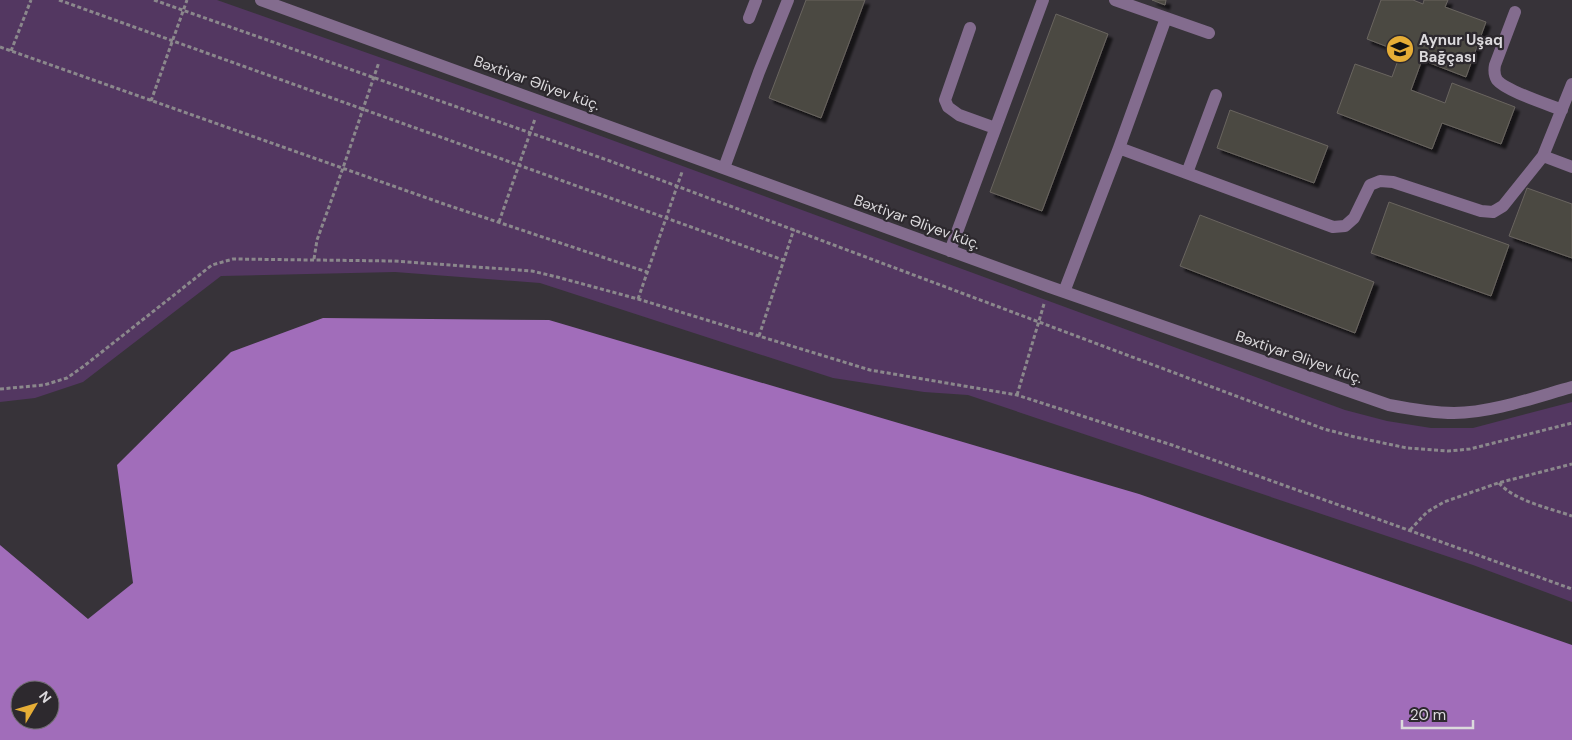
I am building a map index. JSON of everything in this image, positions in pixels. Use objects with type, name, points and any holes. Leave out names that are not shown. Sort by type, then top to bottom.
[{"type":"street","name":"Bəxtiyar Əliyev küç.","points":[[261,0],[1050,287],[1389,405],[1425,411],[1456,413],[1490,409],[1572,388]]},
{"type":"street","points":[[749,18],[756,0]]},
{"type":"street","points":[[724,168],[788,0]]},
{"type":"street","points":[[950,251],[1043,0]]},
{"type":"street","points":[[1115,0],[1209,33]]},
{"type":"street","points":[[1515,12],[1495,65],[1494,73],[1497,80],[1505,87],[1562,110]]},
{"type":"street","points":[[1064,292],[1166,18]]},
{"type":"street","points":[[970,28],[945,100],[948,107],[959,115],[995,128]]},
{"type":"street","points":[[1119,148],[1333,227],[1345,226],[1354,218],[1370,185],[1380,181],[1393,182],[1481,211],[1494,212],[1503,206],[1543,156],[1572,84]]},
{"type":"street","points":[[1187,173],[1216,95]]},
{"type":"street","points":[[1543,156],[1572,167]]},
{"type":"path","points":[[11,51],[31,0]]},
{"type":"path","points":[[59,0],[784,260]]},
{"type":"path","points":[[154,0],[374,77],[794,229],[1324,429],[1407,448],[1448,451],[1470,449],[1572,423]]},
{"type":"path","points":[[152,101],[187,0]]},
{"type":"path","points":[[314,260],[317,240],[385,45]]},
{"type":"path","points":[[0,47],[343,168],[647,272]]},
{"type":"path","points":[[499,222],[541,101]]},
{"type":"path","points":[[638,299],[688,155]]},
{"type":"path","points":[[759,336],[794,229]]},
{"type":"path","points":[[0,389],[44,385],[67,378],[212,265],[233,258],[394,261],[532,271],[638,299],[870,370],[1017,394],[1172,445],[1572,589]]},
{"type":"path","points":[[1017,394],[1050,287]]},
{"type":"path","points":[[1410,530],[1426,512],[1444,502],[1498,482],[1572,464]]},
{"type":"path","points":[[1498,482],[1506,491],[1517,497],[1572,516]]},
{"type":"shaded area","points":[[0,0],[217,0],[560,121],[1345,410],[1387,421],[1431,428],[1473,428],[1572,402],[1572,602],[1473,565],[968,395],[924,392],[833,378],[540,283],[395,272],[221,276],[83,382],[35,398],[0,402]]},
{"type":"shaded area","points":[[323,318],[549,320],[1139,494],[1572,645],[1572,740],[0,740],[0,545],[88,619],[133,583],[117,465],[231,352]]},
{"type":"building","points":[[806,0],[865,0],[821,118],[769,98]]},
{"type":"building","points":[[1152,0],[1166,0],[1165,5]]},
{"type":"building","points":[[1381,0],[1413,0],[1423,4],[1424,0],[1448,0],[1445,7],[1486,22],[1466,77],[1422,60],[1411,90],[1445,103],[1452,83],[1515,107],[1501,144],[1442,123],[1432,149],[1337,113],[1355,64],[1392,77],[1401,52],[1367,39]]},
{"type":"building","points":[[1056,14],[1108,34],[1042,211],[990,192]]},
{"type":"building","points":[[1230,110],[1328,146],[1314,183],[1217,148]]},
{"type":"building","points":[[1527,188],[1572,204],[1572,258],[1509,236]]},
{"type":"building","points":[[1389,202],[1509,245],[1491,296],[1371,253]]},
{"type":"building","points":[[1200,215],[1374,282],[1355,333],[1180,266]]},
{"type":"place","name":"Aynur Uşaq Bağçası","points":[[1400,49]]}]
